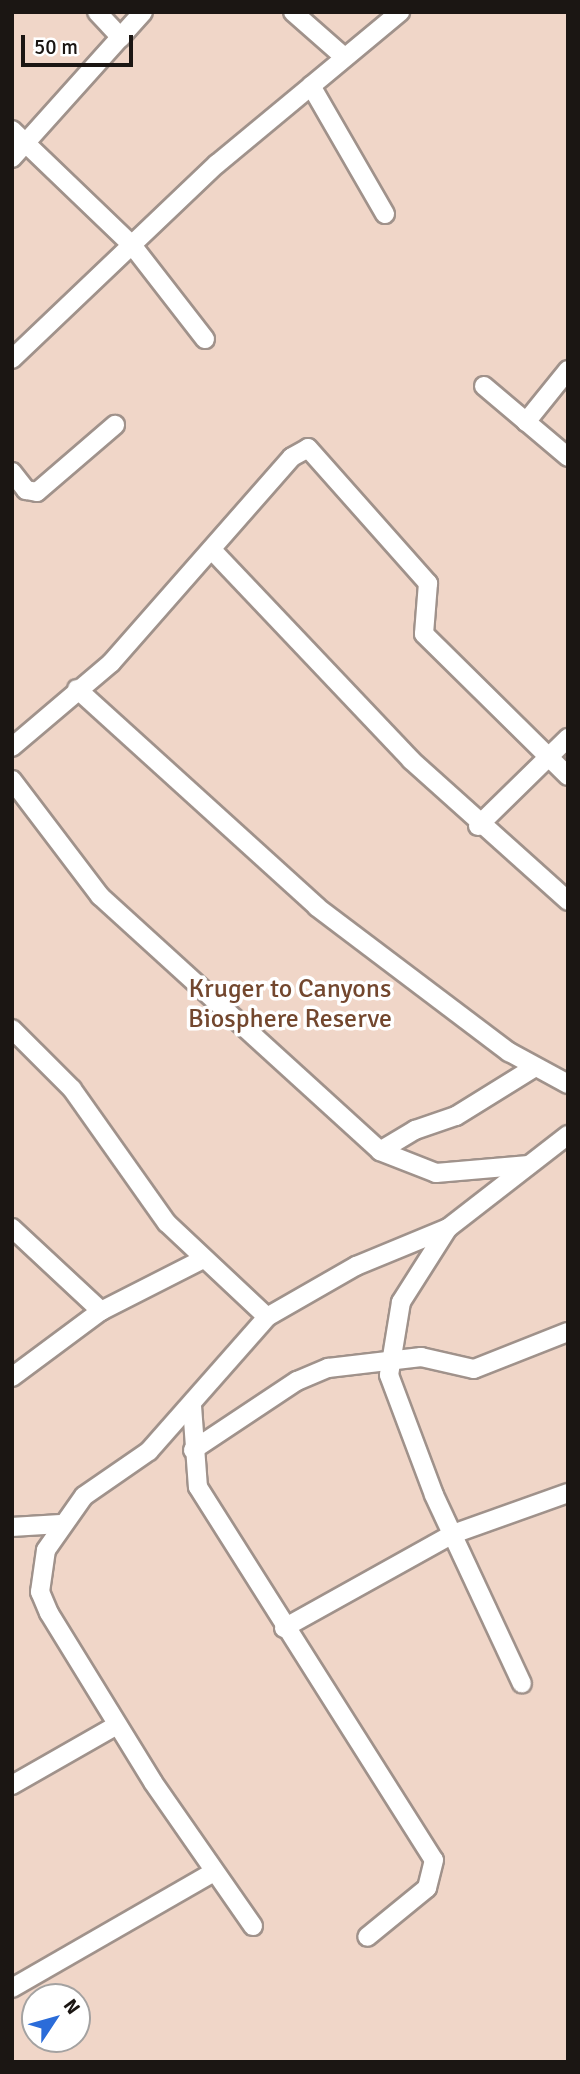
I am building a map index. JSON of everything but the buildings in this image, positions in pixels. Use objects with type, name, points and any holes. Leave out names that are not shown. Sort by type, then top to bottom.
[{"type":"street","points":[[97,12],[121,38]]},
{"type":"street","points":[[12,159],[143,12]]},
{"type":"street","points":[[293,12],[343,56]]},
{"type":"street","points":[[12,359],[132,246],[343,56],[400,12]]},
{"type":"street","points":[[311,86],[385,215]]},
{"type":"street","points":[[12,130],[132,246],[205,339]]},
{"type":"street","points":[[526,422],[568,370]]},
{"type":"street","points":[[484,386],[568,457]]},
{"type":"street","points":[[12,472],[37,492],[115,425]]},
{"type":"street","points":[[12,747],[136,638],[292,457],[304,448],[315,451],[428,583],[424,634],[548,761],[568,775]]},
{"type":"street","points":[[213,551],[478,826],[568,901]]},
{"type":"street","points":[[77,690],[307,899],[535,1068],[568,1084]]},
{"type":"street","points":[[478,826],[548,761],[568,738]]},
{"type":"street","points":[[12,780],[100,896],[380,1151],[436,1173],[530,1165]]},
{"type":"street","points":[[12,1030],[72,1089],[167,1223],[201,1260],[267,1317]]},
{"type":"street","points":[[380,1151],[415,1130],[456,1116],[535,1068]]},
{"type":"street","points":[[253,1926],[117,1725],[40,1592],[46,1550],[60,1524],[84,1496],[149,1451],[192,1406],[267,1317],[356,1266],[448,1228],[568,1135]]},
{"type":"street","points":[[12,1228],[101,1311]]},
{"type":"street","points":[[448,1228],[401,1302],[388,1361],[394,1397],[522,1684]]},
{"type":"street","points":[[12,1377],[101,1311],[201,1260]]},
{"type":"street","points":[[194,1450],[314,1373],[421,1357],[474,1369],[568,1332]]},
{"type":"street","points":[[192,1406],[198,1488],[284,1628],[434,1860],[427,1888],[367,1937]]},
{"type":"street","points":[[284,1628],[453,1534],[568,1493]]},
{"type":"street","points":[[12,1527],[60,1524]]},
{"type":"street","points":[[12,1785],[117,1725]]},
{"type":"street","points":[[12,1988],[215,1872]]},
{"type":"green space","name":"Kruger to Canyons Biosphere Reserve","points":[[12,12],[568,12],[568,2062],[12,2062]]}]
